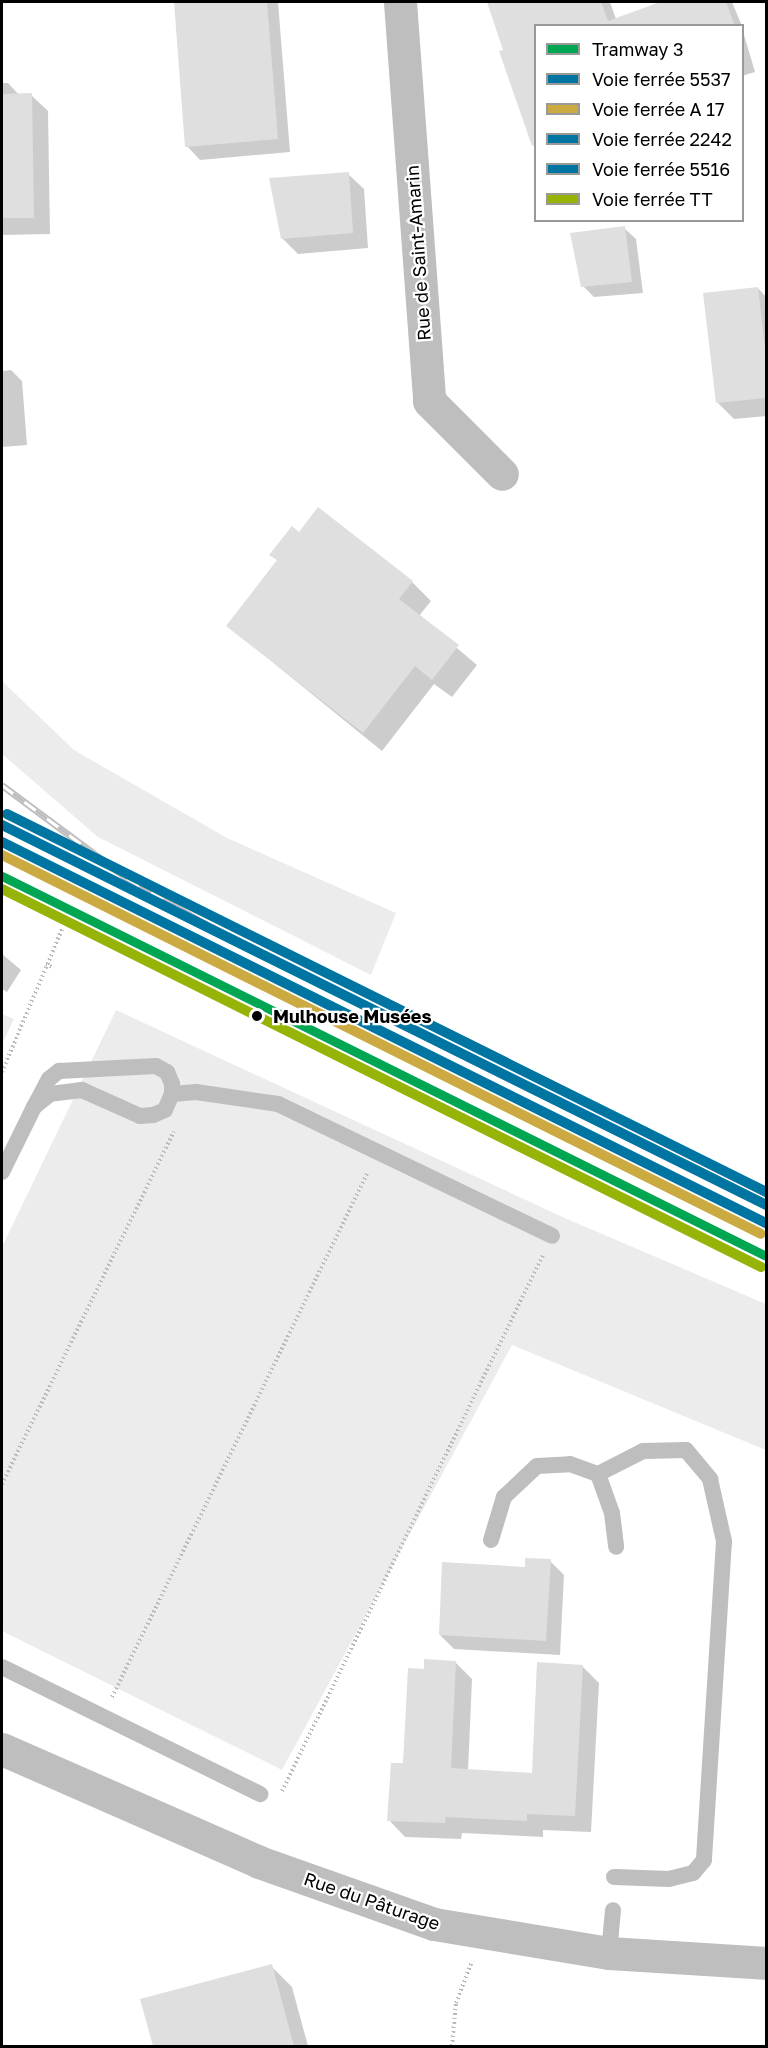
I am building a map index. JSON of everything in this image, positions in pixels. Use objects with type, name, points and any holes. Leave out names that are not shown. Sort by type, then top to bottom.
[{"type":"street","name":"Rue de Saint-Amarin","points":[[400,2],[429,401],[502,474]]},
{"type":"street","name":"Rue du Pâturage","points":[[2,1749],[260,1862],[434,1924],[609,1953],[766,1963]]},
{"type":"lane","points":[[2,1173],[34,1107],[49,1079],[59,1071],[156,1066],[167,1072],[172,1094],[165,1110],[153,1115],[140,1116],[82,1090],[50,1094],[34,1107]]},
{"type":"lane","points":[[172,1094],[196,1092],[278,1104],[552,1236]]},
{"type":"lane","points":[[491,1540],[504,1497],[537,1466],[570,1464],[598,1474],[643,1451],[686,1450],[710,1479],[724,1540],[704,1860],[693,1873],[669,1880],[614,1877]]},
{"type":"lane","points":[[598,1474],[612,1513],[616,1547]]},
{"type":"lane","points":[[2,1667],[260,1794]]},
{"type":"lane","points":[[609,1953],[613,1910]]},
{"type":"path","points":[[2,1072],[45,964],[62,929]]},
{"type":"path","points":[[45,964],[54,968]]},
{"type":"path","points":[[2,1484],[196,1092]]},
{"type":"path","points":[[103,1716],[377,1151]]},
{"type":"path","points":[[260,1794],[282,1791],[552,1236]]},
{"type":"path","points":[[452,2046],[456,2003],[482,1933]]},
{"type":"shaded area","points":[[2,681],[74,750],[227,838],[396,913],[371,975],[98,837],[2,754]]},
{"type":"shaded area","points":[[116,1010],[567,1219],[766,1304],[766,1450],[512,1345],[282,1770],[2,1631],[2,1247]]},
{"type":"shaded area","points":[[2,1014],[14,1019],[2,1044]]},
{"type":"building","points":[[174,2],[267,2],[278,139],[185,147]]},
{"type":"building","points":[[487,2],[601,2],[608,21],[660,2],[726,2],[734,24],[534,24],[534,146],[532,146],[499,51],[503,50]]},
{"type":"building","points":[[32,93],[34,218],[2,218],[2,94]]},
{"type":"building","points":[[349,172],[353,233],[281,239],[269,178]]},
{"type":"building","points":[[625,226],[632,282],[581,287],[570,233]]},
{"type":"building","points":[[758,287],[766,357],[766,398],[716,403],[703,293]]},
{"type":"building","points":[[318,507],[413,581],[399,599],[459,645],[432,680],[415,666],[363,733],[226,626],[277,560],[269,555],[292,526],[299,532]]},
{"type":"building","points":[[525,1558],[551,1559],[546,1641],[439,1635],[442,1562],[525,1567]]},
{"type":"building","points":[[424,1659],[456,1661],[451,1768],[532,1773],[537,1662],[583,1665],[575,1816],[527,1814],[527,1821],[446,1817],[445,1823],[387,1821],[391,1763],[403,1763],[408,1668],[424,1669]]},
{"type":"building","points":[[272,1964],[294,2046],[153,2046],[140,1999]]},
{"type":"railway","points":[[2,785],[127,878],[238,943]]},
{"type":"tram line","name":"3","points":[[2,876],[766,1256]]},
{"type":"rail line","name":"5516","points":[[7,814],[766,1192]]},
{"type":"rail line","name":"2242","points":[[2,825],[766,1205]]},
{"type":"rail line","name":"5537","points":[[2,842],[766,1223]]},
{"type":"rail line","name":"TT","points":[[2,889],[761,1267]]},
{"type":"transit line","points":[[2,855],[761,1234]]},
{"type":"place","name":"Mulhouse Musées","points":[[257,1016]]}]
